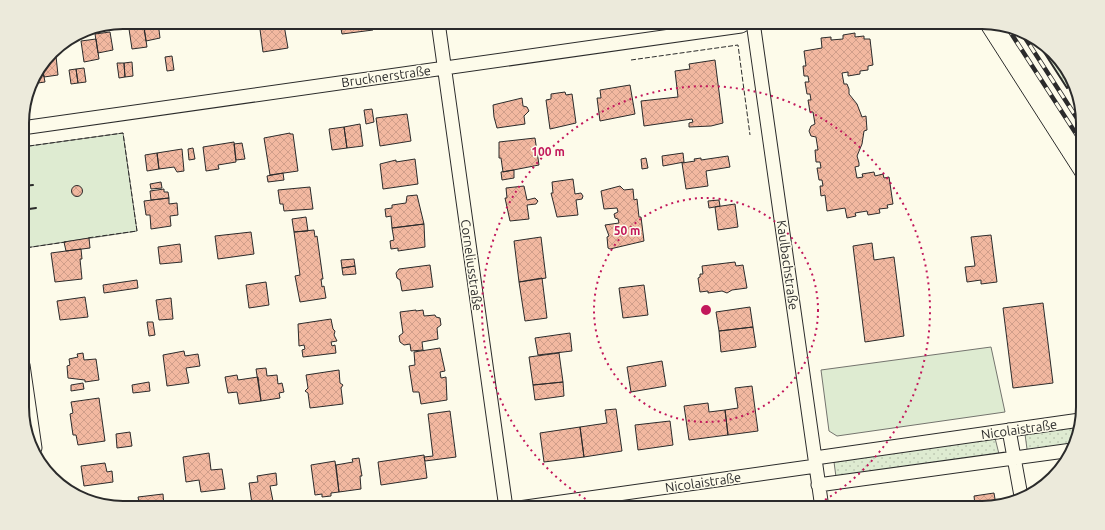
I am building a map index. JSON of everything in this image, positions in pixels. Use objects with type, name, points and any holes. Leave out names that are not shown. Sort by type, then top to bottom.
[{"type":"street","name":"Corneliusstraße","points":[[439,29],[505,501]]},
{"type":"street","name":"Brucknerstraße","points":[[29,127],[720,29]]},
{"type":"street","name":"Kaulbachstraße","points":[[754,29],[821,501]]},
{"type":"street","points":[[29,406],[33,434]]},
{"type":"street","name":"Nicolaistraße","points":[[564,501],[1075,421]]},
{"type":"street","points":[[1009,430],[1020,492]]},
{"type":"street","points":[[818,485],[1065,451]]},
{"type":"green space","points":[[1046,55],[1063,76],[1069,87],[1067,88]]},
{"type":"green space","points":[[123,133],[137,231],[29,247],[29,146]]},
{"type":"green space","points":[[991,347],[1005,412],[837,436],[829,431],[821,370]]},
{"type":"green space","points":[[1074,427],[1067,446],[1028,451],[1025,434]]},
{"type":"green space","points":[[995,438],[999,454],[836,477],[834,462]]},
{"type":"building","points":[[129,29],[144,29],[147,47],[132,49]]},
{"type":"building","points":[[144,29],[159,29],[160,38],[146,41]]},
{"type":"building","points":[[260,29],[285,29],[288,48],[263,52]]},
{"type":"building","points":[[341,29],[373,29],[373,30],[342,34]]},
{"type":"building","points":[[110,32],[113,50],[98,53],[95,34]]},
{"type":"building","points":[[855,33],[855,37],[864,36],[864,39],[870,39],[873,65],[868,66],[868,70],[860,71],[860,74],[848,76],[848,72],[842,73],[844,84],[847,84],[849,89],[849,94],[857,104],[862,117],[866,116],[867,130],[864,131],[862,144],[857,156],[859,166],[855,167],[857,178],[863,177],[862,174],[874,172],[875,176],[883,174],[884,178],[889,177],[893,204],[887,205],[888,208],[879,209],[880,213],[868,215],[867,211],[855,213],[856,216],[847,218],[845,208],[827,211],[825,195],[821,196],[820,186],[823,186],[822,180],[819,180],[817,168],[821,168],[820,162],[816,162],[815,150],[818,150],[816,137],[811,136],[809,131],[811,126],[815,124],[813,112],[810,112],[808,100],[811,100],[810,94],[807,94],[805,82],[809,82],[808,76],[804,76],[803,66],[806,66],[804,51],[822,48],[821,38],[831,37],[831,40],[843,39],[843,35]]},
{"type":"building","points":[[96,39],[99,59],[84,62],[81,41]]},
{"type":"building","points":[[172,56],[174,70],[167,71],[165,57]]},
{"type":"building","points":[[56,58],[58,75],[44,77],[45,71]]},
{"type":"building","points":[[715,60],[723,123],[711,126],[689,127],[689,123],[693,122],[692,119],[644,126],[641,101],[678,97],[675,71],[690,69],[689,64]]},
{"type":"building","points":[[132,62],[133,76],[125,77],[124,63]]},
{"type":"building","points":[[117,63],[124,63],[125,77],[119,78]]},
{"type":"building","points":[[84,68],[86,82],[78,83],[76,69]]},
{"type":"building","points":[[76,69],[78,83],[71,84],[69,70]]},
{"type":"building","points":[[43,74],[45,82],[38,83]]},
{"type":"building","points":[[630,85],[635,114],[600,121],[597,98],[601,98],[600,90]]},
{"type":"building","points":[[565,92],[566,95],[572,94],[576,123],[550,129],[546,100],[551,99],[551,94]]},
{"type":"building","points":[[522,98],[523,106],[527,107],[529,111],[524,116],[525,124],[497,128],[493,105]]},
{"type":"building","points":[[372,109],[374,122],[366,124],[364,110]]},
{"type":"building","points":[[407,114],[411,141],[380,146],[376,118]]},
{"type":"building","points":[[360,124],[363,146],[347,148],[344,127]]},
{"type":"building","points":[[344,127],[347,148],[332,150],[329,129]]},
{"type":"building","points":[[290,133],[293,134],[298,171],[270,175],[264,138]]},
{"type":"building","points":[[535,138],[539,165],[503,172],[501,158],[499,158],[499,142]]},
{"type":"building","points":[[234,142],[236,162],[218,165],[219,169],[206,171],[203,147]]},
{"type":"building","points":[[242,143],[245,159],[236,160],[234,144]]},
{"type":"building","points":[[193,148],[195,159],[189,160],[188,149]]},
{"type":"building","points":[[182,149],[184,171],[177,172],[174,167],[159,169],[157,153]]},
{"type":"building","points":[[157,153],[159,169],[147,171],[145,155]]},
{"type":"building","points":[[683,153],[684,162],[663,166],[662,156]]},
{"type":"building","points":[[728,156],[730,167],[706,171],[708,186],[686,189],[682,163],[695,161],[694,159],[701,158],[701,160]]},
{"type":"building","points":[[646,158],[648,168],[642,169],[641,159]]},
{"type":"building","points":[[415,159],[418,184],[383,189],[380,164],[396,160],[396,162]]},
{"type":"building","points":[[514,170],[514,178],[502,180],[501,172]]},
{"type":"building","points":[[283,173],[284,180],[268,182],[267,176]]},
{"type":"building","points":[[573,179],[575,194],[581,193],[583,196],[582,199],[576,200],[578,215],[557,217],[551,193],[553,193],[552,182]]},
{"type":"building","points":[[161,182],[162,188],[151,189],[150,184]]},
{"type":"building","points":[[75,186],[79,186],[81,187],[81,195],[75,196],[72,193],[72,189]]},
{"type":"building","points":[[524,186],[527,200],[535,198],[538,201],[536,204],[527,205],[529,219],[510,221],[505,198],[507,198],[506,188]]},
{"type":"building","points":[[620,186],[624,190],[633,189],[634,200],[637,199],[639,217],[641,217],[644,241],[610,249],[608,248],[607,237],[609,236],[605,225],[619,223],[614,214],[618,212],[617,208],[604,209],[601,191]]},
{"type":"building","points":[[310,187],[313,209],[284,211],[283,204],[280,204],[278,190]]},
{"type":"building","points":[[164,189],[164,192],[168,192],[169,198],[151,200],[150,191]]},
{"type":"building","points":[[417,195],[424,224],[392,228],[391,216],[386,217],[385,209],[392,208],[392,205],[406,203],[407,196]]},
{"type":"building","points":[[169,198],[169,204],[177,203],[178,215],[170,216],[171,226],[151,229],[150,215],[146,215],[144,201]]},
{"type":"building","points":[[719,200],[720,206],[709,208],[708,201]]},
{"type":"building","points":[[735,204],[738,227],[718,230],[715,207]]},
{"type":"building","points":[[306,217],[308,231],[294,232],[292,219]]},
{"type":"building","points":[[424,224],[425,247],[398,251],[398,248],[391,249],[390,241],[394,240],[392,228]]},
{"type":"building","points":[[314,230],[315,237],[317,236],[323,279],[321,279],[322,287],[324,286],[326,298],[300,302],[295,276],[300,275],[294,232]]},
{"type":"building","points":[[251,232],[254,254],[218,259],[215,236]]},
{"type":"building","points":[[991,235],[997,282],[981,284],[981,280],[967,282],[965,267],[975,266],[971,237]]},
{"type":"building","points":[[541,237],[546,278],[519,282],[514,241]]},
{"type":"building","points":[[89,238],[90,248],[66,251],[64,242]]},
{"type":"building","points":[[872,243],[874,260],[894,257],[904,336],[865,342],[853,246]]},
{"type":"building","points":[[180,244],[182,262],[160,264],[158,247]]},
{"type":"building","points":[[81,249],[82,259],[80,259],[82,279],[55,282],[51,253]]},
{"type":"building","points":[[354,259],[355,266],[342,268],[341,260]]},
{"type":"building","points":[[735,262],[736,266],[743,265],[747,288],[732,290],[727,293],[722,291],[708,293],[708,291],[700,292],[698,278],[700,277],[700,274],[703,274],[702,266]]},
{"type":"building","points":[[430,265],[433,287],[402,291],[400,280],[397,278],[396,273],[399,269]]},
{"type":"building","points":[[355,266],[356,274],[343,275],[342,268]]},
{"type":"building","points":[[542,278],[547,318],[525,321],[519,282]]},
{"type":"building","points":[[137,280],[138,288],[104,293],[103,285]]},
{"type":"building","points":[[266,282],[269,305],[249,308],[246,285]]},
{"type":"building","points":[[644,285],[648,315],[623,318],[619,288]]},
{"type":"building","points":[[85,297],[88,317],[60,320],[57,301]]},
{"type":"building","points":[[171,298],[173,319],[159,320],[156,300]]},
{"type":"building","points":[[1043,303],[1053,383],[1013,388],[1003,308]]},
{"type":"building","points":[[750,307],[753,327],[719,331],[716,312]]},
{"type":"building","points":[[423,310],[424,316],[435,315],[436,317],[440,318],[441,325],[437,328],[438,339],[422,342],[423,350],[411,351],[410,344],[404,345],[400,342],[399,336],[403,333],[400,312]]},
{"type":"building","points":[[331,319],[333,329],[335,331],[334,335],[337,341],[331,342],[332,346],[335,345],[336,353],[303,357],[302,350],[305,349],[304,345],[299,346],[298,324]]},
{"type":"building","points":[[147,322],[153,322],[155,335],[149,336]]},
{"type":"building","points":[[753,327],[756,347],[721,352],[719,331]]},
{"type":"building","points":[[570,333],[572,351],[538,355],[535,338]]},
{"type":"building","points":[[440,348],[445,371],[440,372],[441,378],[446,377],[447,400],[421,404],[419,392],[413,392],[409,366],[415,365],[414,352]]},
{"type":"building","points":[[184,351],[185,356],[198,354],[200,366],[186,368],[189,383],[167,386],[163,355]]},
{"type":"building","points":[[83,353],[84,360],[96,359],[99,380],[85,382],[85,380],[68,378],[67,366],[70,365],[69,359],[78,357],[77,354]]},
{"type":"building","points":[[559,353],[563,382],[533,385],[529,357]]},
{"type":"building","points":[[662,361],[666,386],[631,392],[627,367]]},
{"type":"building","points":[[266,368],[267,376],[277,375],[278,384],[282,383],[284,392],[279,393],[280,398],[261,401],[256,369]]},
{"type":"building","points":[[339,370],[340,383],[343,385],[341,388],[343,404],[310,408],[308,393],[305,391],[308,388],[306,375]]},
{"type":"building","points":[[237,375],[238,380],[258,377],[261,401],[239,404],[237,392],[228,393],[225,377]]},
{"type":"building","points":[[149,382],[150,391],[133,393],[132,385]]},
{"type":"building","points":[[563,382],[564,396],[535,400],[533,385]]},
{"type":"building","points":[[83,383],[84,389],[71,391],[71,385]]},
{"type":"building","points":[[752,386],[758,431],[728,435],[725,410],[738,408],[735,388]]},
{"type":"building","points":[[99,398],[105,441],[78,445],[76,435],[73,435],[70,414],[73,413],[71,402]]},
{"type":"building","points":[[708,403],[709,412],[725,410],[728,435],[689,440],[684,406]]},
{"type":"building","points":[[616,409],[622,451],[584,457],[580,427],[607,423],[605,410]]},
{"type":"building","points":[[450,411],[456,457],[425,461],[424,457],[433,456],[428,414]]},
{"type":"building","points":[[670,421],[673,445],[638,450],[635,425]]},
{"type":"building","points":[[580,427],[584,457],[544,462],[540,433]]},
{"type":"building","points":[[130,432],[132,446],[117,448],[116,434]]},
{"type":"building","points":[[209,453],[211,470],[222,469],[225,489],[201,492],[199,480],[186,482],[183,457]]},
{"type":"building","points":[[424,455],[427,478],[381,485],[378,462]]},
{"type":"building","points":[[359,458],[362,476],[360,476],[361,489],[339,492],[336,465],[353,462],[352,459]]},
{"type":"building","points":[[335,461],[339,492],[331,493],[331,496],[322,497],[322,494],[315,495],[311,465]]},
{"type":"building","points":[[105,463],[107,472],[112,471],[113,482],[84,486],[81,466]]},
{"type":"building","points":[[276,473],[277,485],[270,486],[273,501],[252,501],[249,483],[258,482],[257,476]]},
{"type":"building","points":[[994,493],[995,500],[975,501],[974,496]]},
{"type":"building","points":[[163,494],[164,501],[139,501],[138,497]]},
{"type":"tram line","points":[[981,29],[1076,177]]},
{"type":"railway","points":[[1011,34],[1076,134]]},
{"type":"railway","points":[[1027,41],[1075,116]]},
{"type":"fence","points":[[631,60],[738,45],[750,135]]},
{"type":"fence","points":[[29,146],[123,133],[137,231],[87,238]]},
{"type":"fence","points":[[29,247],[66,242]]},
{"type":"wall","points":[[1046,55],[1067,88],[1069,86]]},
{"type":"wall","points":[[29,185],[33,185]]},
{"type":"wall","points":[[29,209],[36,208]]}]
